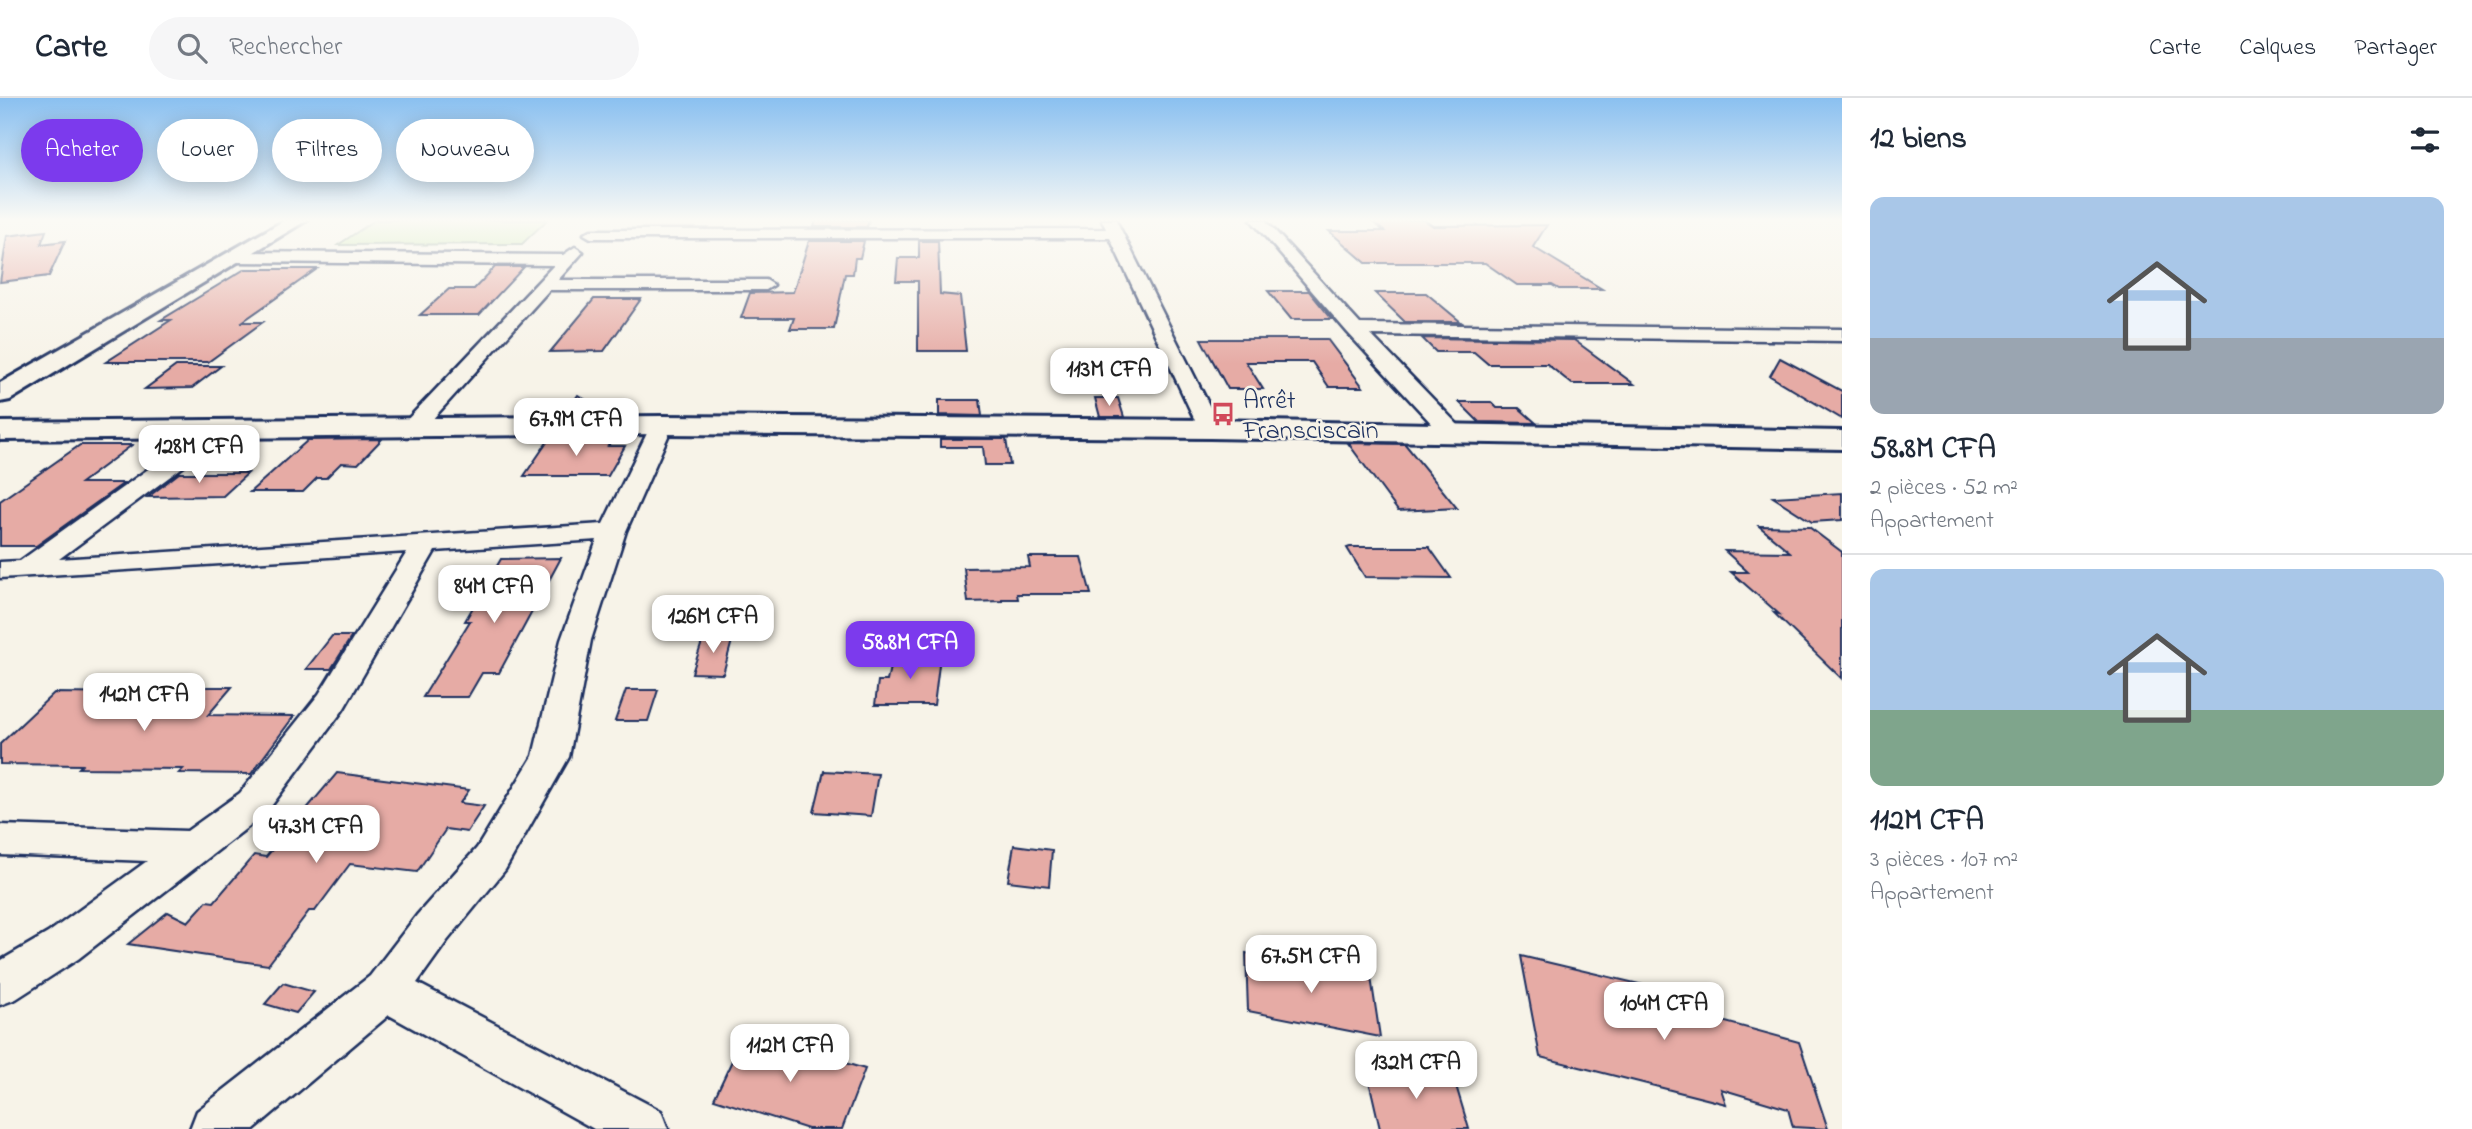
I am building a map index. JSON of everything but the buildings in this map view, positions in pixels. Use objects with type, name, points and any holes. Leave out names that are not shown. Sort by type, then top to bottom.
[{"type":"street","points":[[0,394],[214,268]]},
{"type":"street","points":[[413,427],[560,268]]},
{"type":"street","points":[[1132,268],[1210,429]]},
{"type":"street","points":[[1300,268],[1355,330],[1454,433]]},
{"type":"street","points":[[544,285],[766,285]]},
{"type":"street","points":[[1355,330],[1842,335]]},
{"type":"street","points":[[215,1129],[386,989],[432,928],[491,859],[551,757],[576,640],[613,531],[662,425]]},
{"type":"street","points":[[0,431],[662,425],[1210,429],[1842,440]]},
{"type":"street","points":[[13,570],[219,429]]},
{"type":"street","points":[[13,570],[613,531]]},
{"type":"street","points":[[0,985],[63,946],[253,803],[323,712],[426,543]]},
{"type":"street","points":[[0,840],[195,847]]},
{"type":"street","points":[[386,989],[643,1129]]},
{"type":"place","name":"Arrêt Fransciscain","points":[[1223,414]]}]
